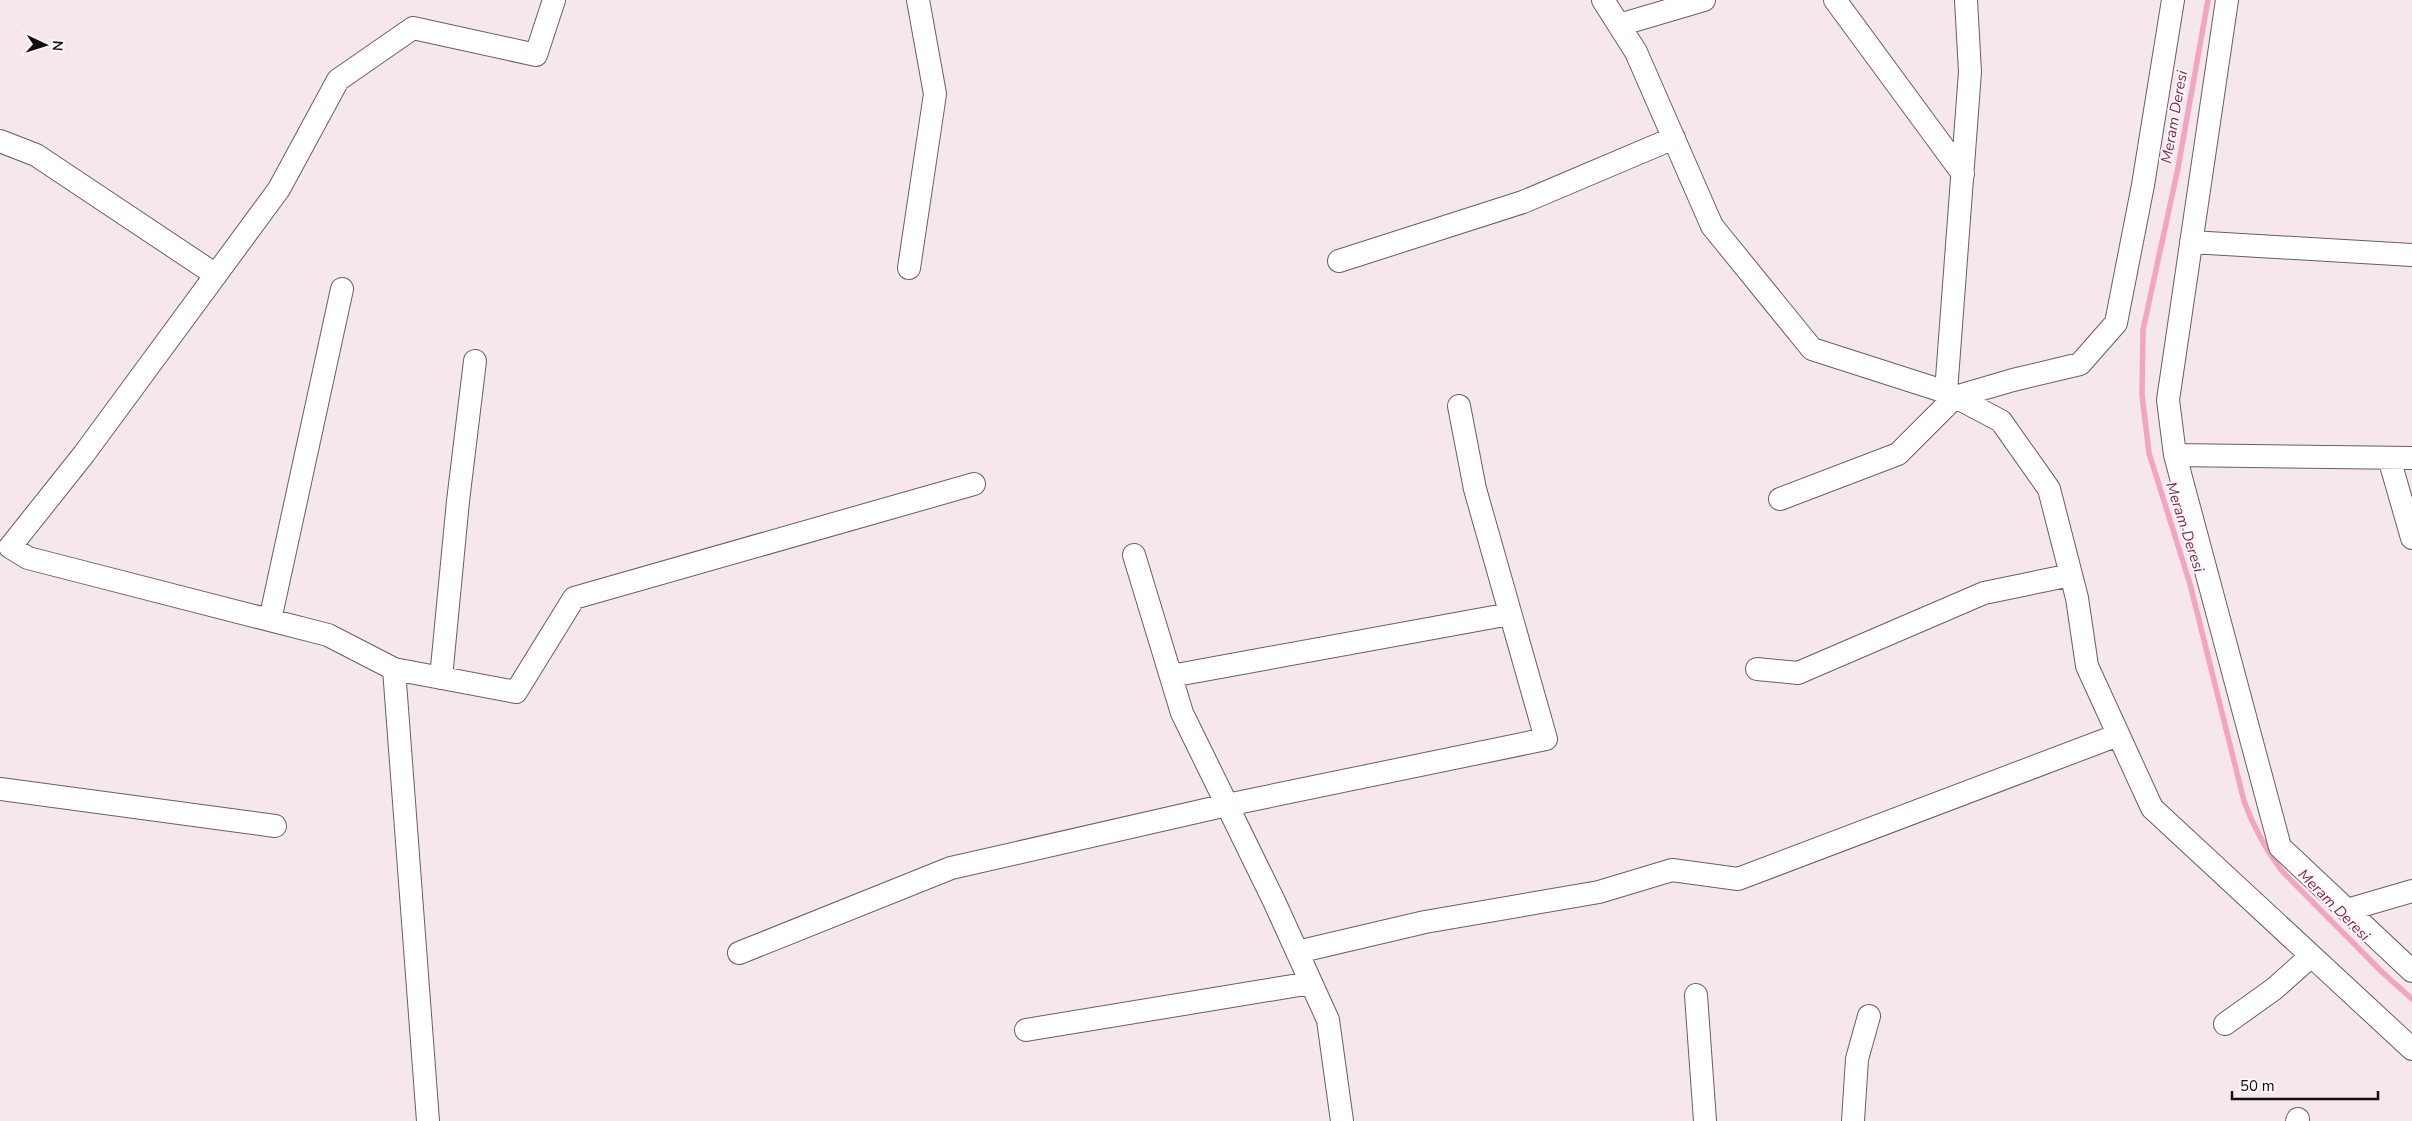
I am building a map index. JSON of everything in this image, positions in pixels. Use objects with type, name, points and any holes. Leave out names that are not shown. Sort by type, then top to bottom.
[{"type":"street","points":[[554,0],[536,55],[413,28],[338,80],[279,189],[84,454],[10,546],[28,558],[328,635],[394,669],[516,692],[574,598],[974,484]]},
{"type":"street","points":[[909,268],[935,94],[918,0]]},
{"type":"street","points":[[1603,0],[1636,52],[1712,226],[1812,349],[1951,394],[2001,421],[2049,489],[2077,598],[2087,666],[2152,808],[2412,1050]]},
{"type":"street","points":[[1619,25],[1704,0]]},
{"type":"street","points":[[1835,0],[1962,174]]},
{"type":"street","points":[[1951,394],[1962,174],[1970,72],[1966,0]]},
{"type":"street","points":[[1780,499],[1898,454],[1951,394],[2080,364],[2116,322],[2144,186],[2173,0]]},
{"type":"street","points":[[2227,0],[2168,400],[2174,455],[2280,847],[2412,971]]},
{"type":"street","points":[[1338,261],[1523,202],[1674,138]]},
{"type":"street","points":[[0,141],[36,155],[216,275]]},
{"type":"street","points":[[2191,242],[2412,256]]},
{"type":"street","points":[[270,620],[342,289]]},
{"type":"street","points":[[442,678],[458,501],[475,361]]},
{"type":"street","points":[[739,953],[951,868],[1227,805],[1546,739],[1475,489],[1459,406]]},
{"type":"street","points":[[2174,455],[2412,458]]},
{"type":"street","points":[[2389,458],[2412,538]]},
{"type":"street","points":[[1134,555],[1182,713],[1328,1020],[1342,1121]]},
{"type":"street","points":[[1757,669],[1798,673],[1984,592],[2071,574]]},
{"type":"street","points":[[1171,676],[1510,614]]},
{"type":"street","points":[[394,669],[428,1121]]},
{"type":"street","points":[[1297,952],[1425,922],[1599,892],[1672,870],[1738,879],[2118,735]]},
{"type":"street","points":[[0,789],[274,826]]},
{"type":"street","points":[[2347,910],[2412,892]]},
{"type":"street","points":[[2225,1024],[2274,989],[2310,957]]},
{"type":"street","points":[[1026,1030],[1311,982]]},
{"type":"street","points":[[1696,995],[1705,1121]]},
{"type":"street","points":[[1854,1121],[1857,1059],[1869,1016]]},
{"type":"waterway","name":"Meram Deresi","points":[[2208,0],[2178,168],[2143,330],[2142,395],[2149,453],[2190,584],[2244,801],[2255,828],[2281,870],[2382,972],[2412,999]]}]
